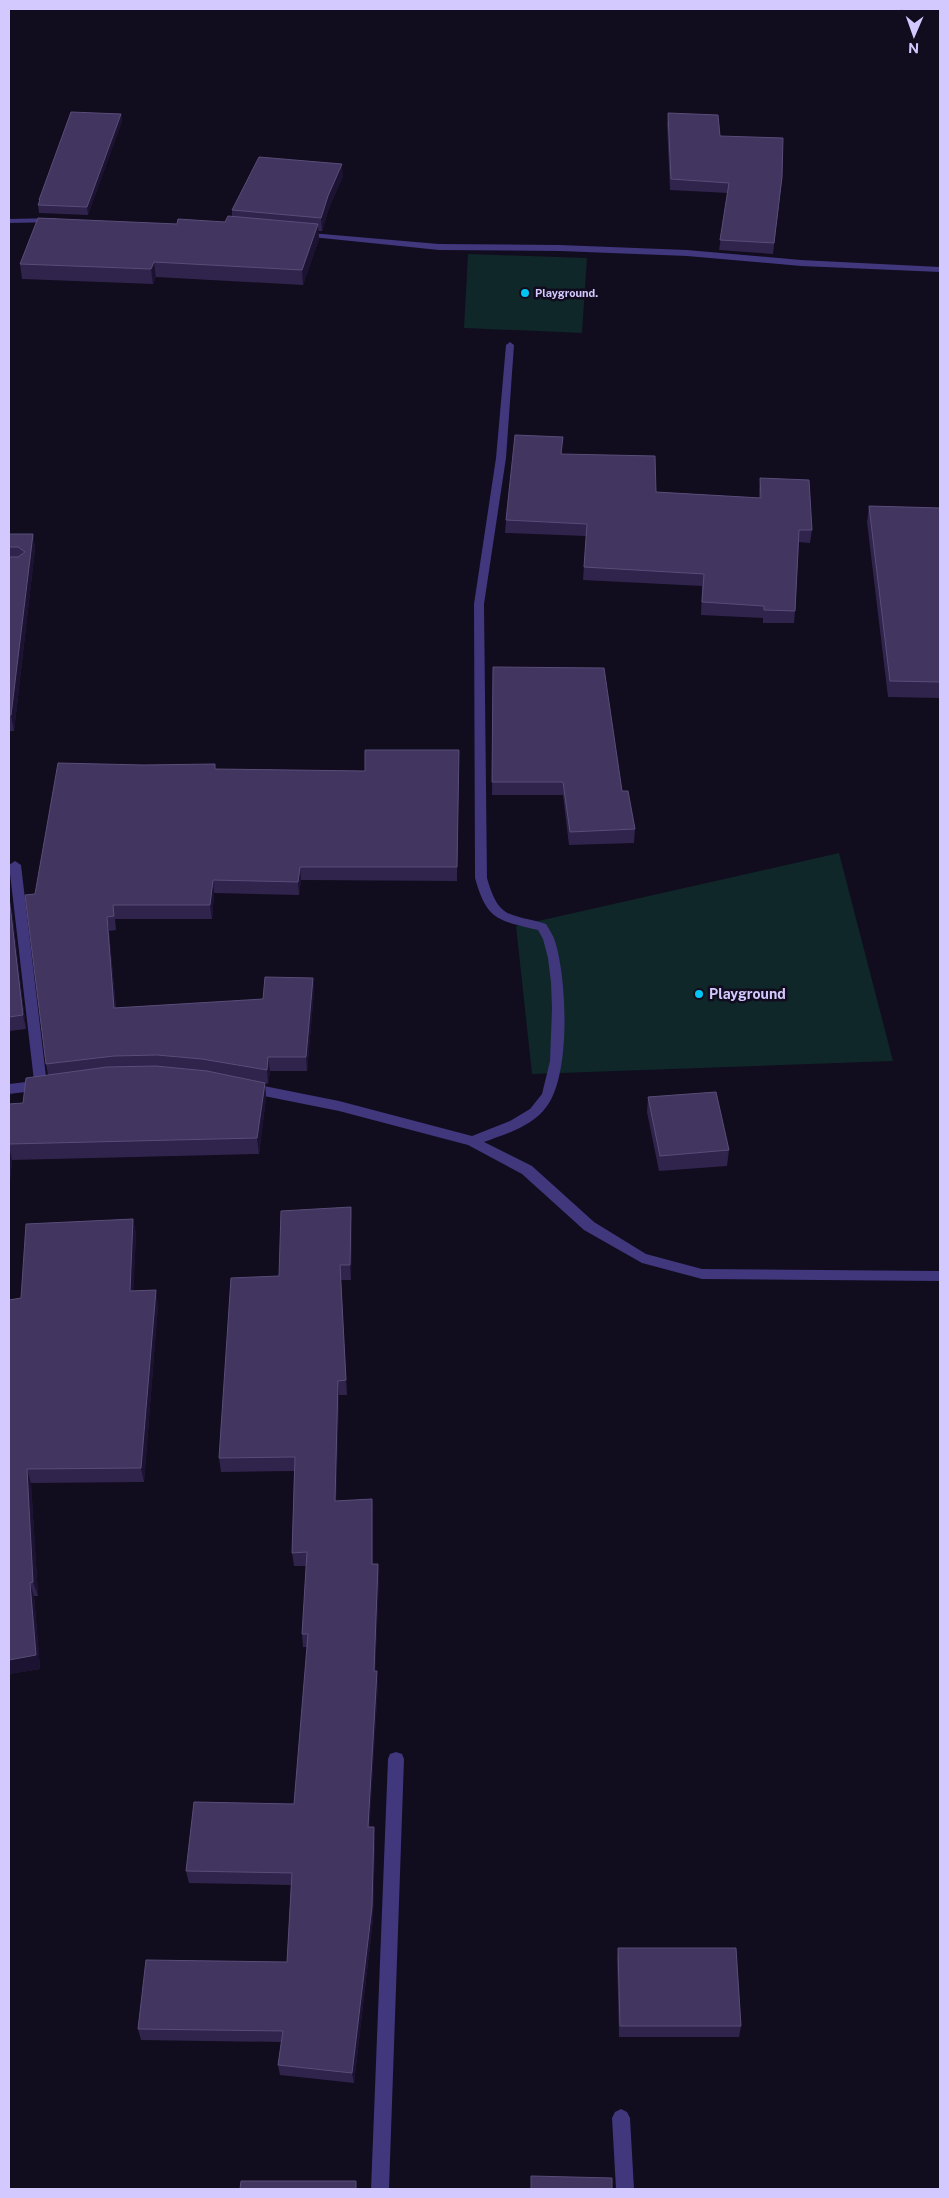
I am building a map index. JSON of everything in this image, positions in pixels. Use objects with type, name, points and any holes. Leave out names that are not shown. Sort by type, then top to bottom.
[{"type":"street","points":[[9,221],[67,221]]},
{"type":"street","points":[[290,232],[439,248],[560,248],[687,253],[801,263],[940,270]]},
{"type":"street","points":[[472,1141],[519,1122],[538,1108],[549,1094],[554,1080],[559,1046],[555,959],[546,931],[542,927],[503,917],[494,912],[486,899],[481,878],[479,604],[501,458],[510,345]]},
{"type":"street","points":[[9,1089],[46,1084],[15,865]]},
{"type":"street","points":[[237,1085],[339,1106],[472,1141],[527,1170],[589,1226],[642,1258],[702,1274],[940,1276]]},
{"type":"street","points":[[380,2189],[396,1758]]},
{"type":"street","points":[[621,2118],[626,2189]]},
{"type":"green space","name":"Playground.","points":[[468,254],[587,258],[582,333],[464,328]]},
{"type":"green space","name":"Playground","points":[[839,853],[893,1061],[532,1074],[516,926]]},
{"type":"building","points":[[71,112],[121,114],[87,207],[38,205],[39,200]]},
{"type":"building","points":[[668,113],[718,115],[720,136],[783,138],[782,177],[774,243],[720,240],[729,183],[671,179]]},
{"type":"building","points":[[259,157],[342,164],[321,218],[232,210]]},
{"type":"building","points":[[228,216],[318,224],[302,270],[154,262],[151,269],[20,264],[38,218],[177,224],[178,219],[225,222]]},
{"type":"building","points":[[515,435],[563,437],[561,454],[655,456],[656,492],[761,498],[760,478],[809,480],[812,530],[799,530],[795,611],[764,610],[764,606],[702,602],[704,574],[584,567],[587,524],[506,520]]},
{"type":"building","points":[[869,506],[940,508],[940,682],[890,681]]},
{"type":"building","points":[[9,534],[33,534],[11,715],[9,715],[9,557],[18,557],[25,552],[18,547],[9,547]]},
{"type":"building","points":[[493,667],[604,668],[622,791],[628,791],[635,829],[570,832],[563,782],[492,782]]},
{"type":"building","points":[[365,750],[459,750],[457,867],[300,867],[298,882],[213,880],[210,905],[113,905],[114,916],[107,917],[114,1008],[263,999],[265,977],[313,978],[306,1057],[268,1057],[267,1070],[202,1059],[157,1055],[114,1056],[46,1064],[25,895],[35,894],[58,763],[215,764],[215,769],[365,771]]},
{"type":"building","points":[[9,897],[23,1015],[9,1017]]},
{"type":"building","points":[[156,1066],[207,1071],[265,1083],[257,1138],[9,1144],[9,1104],[23,1103],[26,1078],[107,1067]]},
{"type":"building","points":[[716,1092],[729,1150],[660,1156],[648,1097]]},
{"type":"building","points":[[351,1207],[350,1265],[340,1265],[346,1380],[338,1381],[335,1501],[372,1499],[372,1564],[378,1564],[374,1671],[377,1671],[368,1827],[374,1827],[372,1907],[352,2073],[278,2065],[283,2031],[138,2029],[146,1960],[287,1962],[292,1873],[186,1871],[194,1802],[294,1804],[308,1634],[302,1634],[307,1552],[292,1553],[295,1457],[219,1458],[231,1278],[279,1276],[281,1211]]},
{"type":"building","points":[[133,1219],[130,1291],[156,1290],[141,1468],[27,1469],[33,1582],[30,1583],[36,1655],[9,1660],[9,1300],[21,1298],[26,1224]]},
{"type":"building","points":[[618,1948],[736,1948],[741,2026],[620,2026]]},
{"type":"building","points":[[531,2176],[612,2178],[612,2189],[531,2189]]},
{"type":"building","points":[[241,2181],[356,2181],[356,2189],[240,2189]]},
{"type":"place","name":"Playground.","points":[[525,293]]},
{"type":"place","name":"Playground","points":[[699,994]]}]
